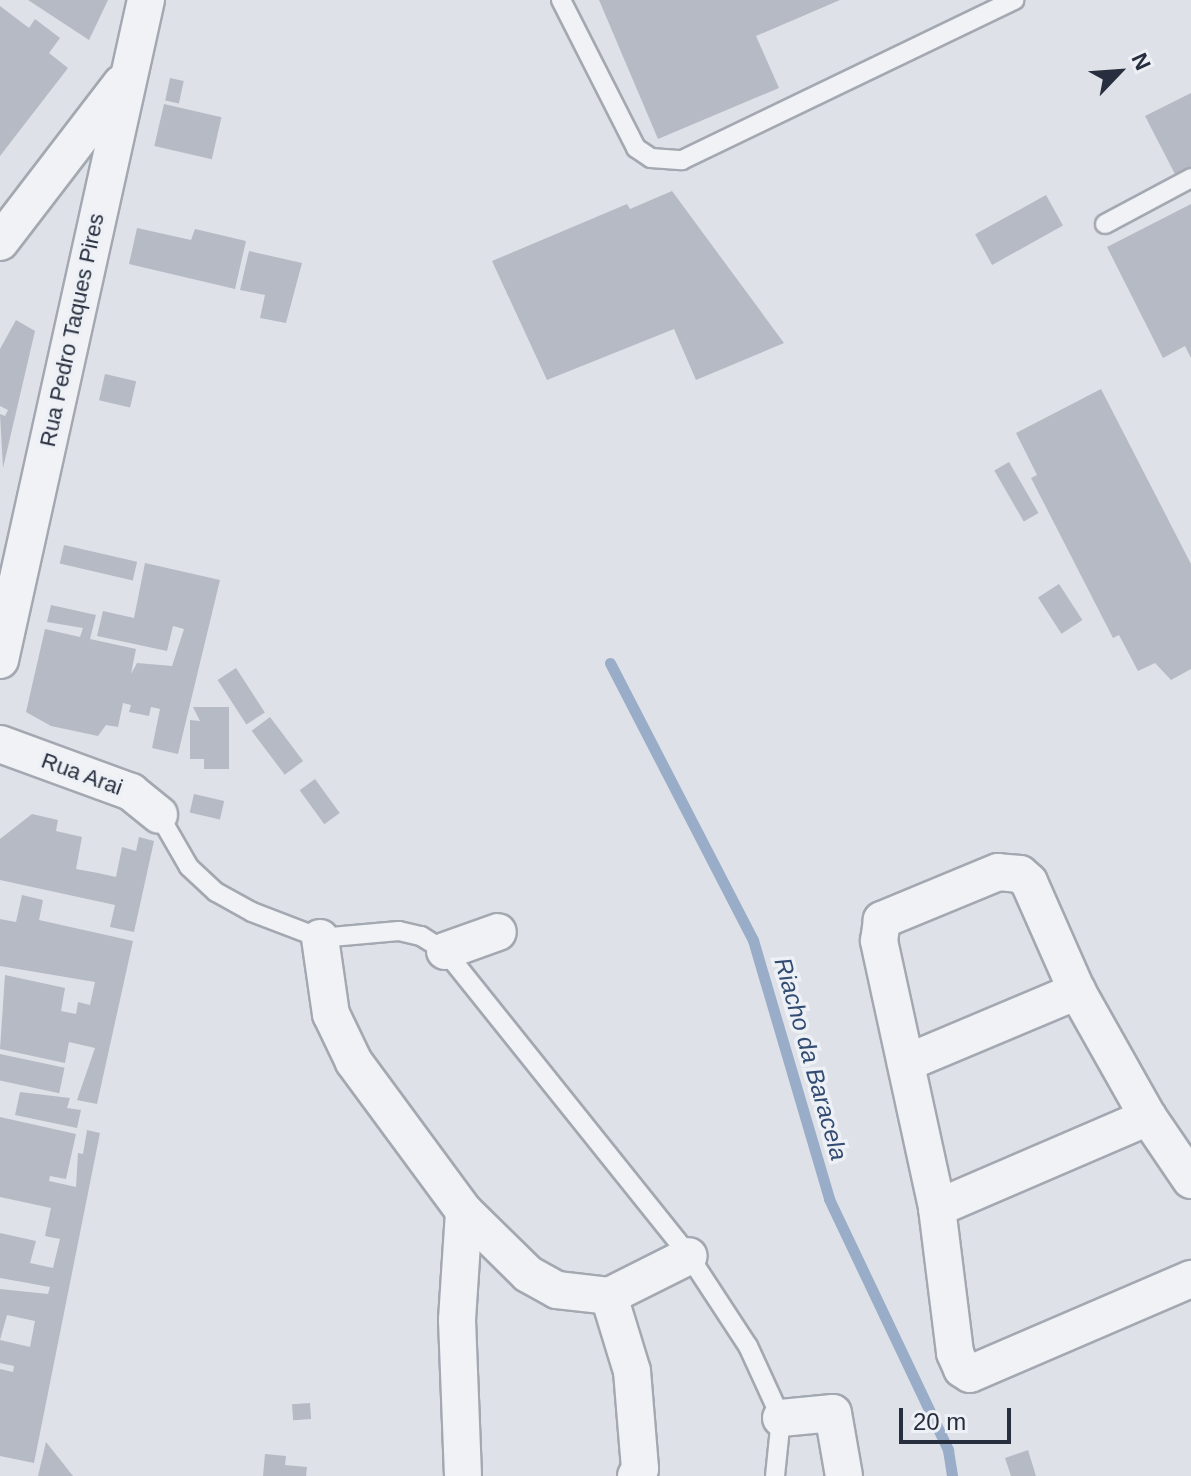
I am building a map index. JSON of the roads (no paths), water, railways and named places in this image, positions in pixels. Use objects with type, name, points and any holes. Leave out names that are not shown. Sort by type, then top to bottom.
[{"type":"street","name":"Rua Pedro Taques Pires","points":[[0,660],[146,0]]},
{"type":"street","points":[[0,242],[128,76]]},
{"type":"street","name":"Rua Arai","points":[[0,744],[131,792],[159,815]]},
{"type":"street","points":[[1191,1180],[1148,1117],[1077,991],[1029,882],[1020,874],[998,872],[888,914],[878,927],[879,941],[937,1208],[955,1353],[962,1369],[970,1374],[1191,1279]]},
{"type":"street","points":[[445,951],[498,932]]},
{"type":"street","points":[[320,938],[331,1014],[354,1062],[464,1211],[528,1274],[557,1290],[609,1296],[689,1256]]},
{"type":"street","points":[[906,1063],[1077,991]]},
{"type":"street","points":[[937,1208],[1148,1117]]},
{"type":"street","points":[[463,1476],[457,1320],[464,1211]]},
{"type":"street","points":[[609,1296],[632,1371],[640,1469],[636,1476]]},
{"type":"street","points":[[781,1418],[833,1413],[844,1476]]},
{"type":"lane","points":[[561,0],[636,148],[651,158],[682,160],[1014,0]]},
{"type":"lane","points":[[1105,224],[1191,178]]},
{"type":"lane","points":[[159,815],[189,867],[216,892],[320,938],[399,931],[421,936],[445,951],[689,1256],[748,1346],[781,1418],[775,1476]]},
{"type":"waterway","name":"Riacho da Baracela","points":[[610,663],[753,940],[829,1199],[948,1450],[952,1476]]}]
